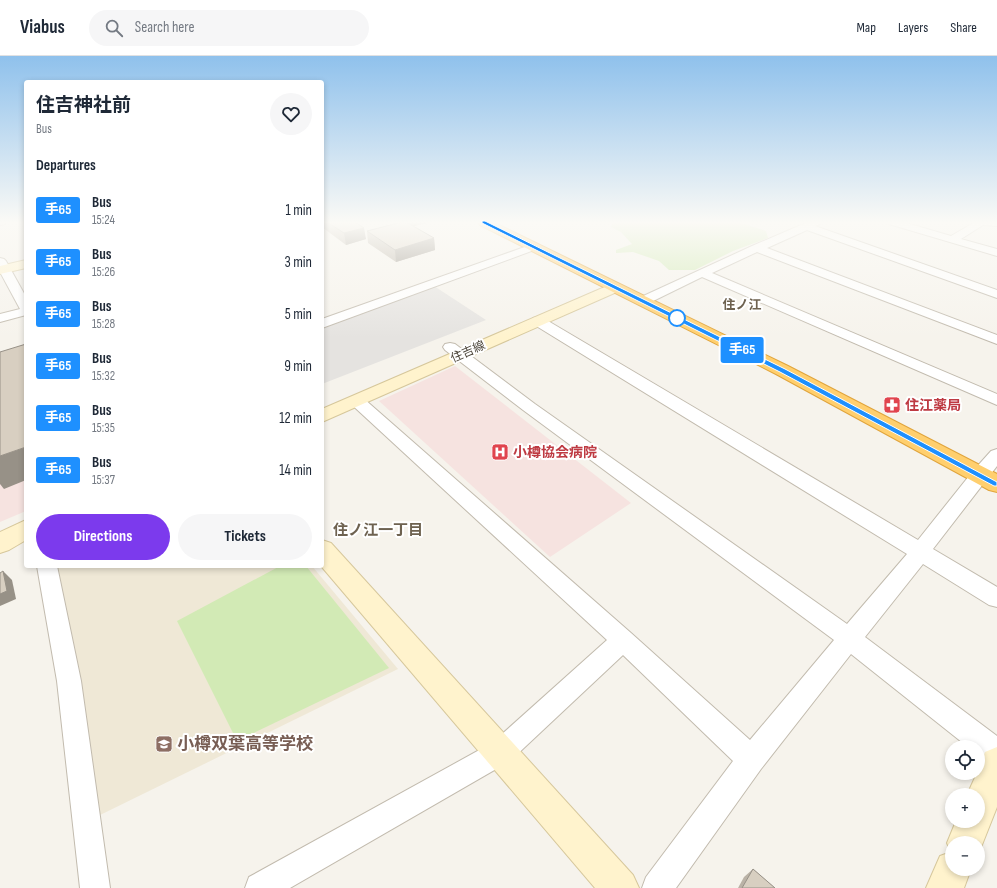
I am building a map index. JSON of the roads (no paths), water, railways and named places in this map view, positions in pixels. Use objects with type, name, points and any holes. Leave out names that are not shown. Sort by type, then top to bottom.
[{"type":"highway","points":[[561,261],[782,370],[988,479]]},
{"type":"street","points":[[324,323],[495,261]]},
{"type":"street","points":[[643,301],[728,261]]},
{"type":"street","points":[[790,261],[997,340]]},
{"type":"street","points":[[909,261],[997,294]]},
{"type":"street","points":[[24,264],[2,267],[24,305]]},
{"type":"street","points":[[702,273],[997,400]]},
{"type":"street","name":"住吉線","points":[[324,401],[538,321],[609,285]]},
{"type":"street","name":"住吉線","points":[[324,415],[455,351],[609,285]]},
{"type":"street","points":[[0,318],[24,312]]},
{"type":"street","points":[[538,321],[997,598]]},
{"type":"street","points":[[455,351],[529,407],[849,638],[997,753]]},
{"type":"street","points":[[357,400],[623,640],[751,759]]},
{"type":"street","points":[[657,888],[751,759],[920,552],[988,479],[997,455]]},
{"type":"street","points":[[0,543],[24,530]]},
{"type":"street","points":[[0,549],[24,541]]},
{"type":"street","points":[[324,552],[620,888]]},
{"type":"street","points":[[47,568],[69,681],[95,888]]},
{"type":"street","points":[[260,888],[501,752],[623,640]]},
{"type":"street","points":[[945,888],[950,876]]},
{"type":"place","name":"住江薬局","points":[[892,405]]},
{"type":"place","name":"小樽協会病院","points":[[500,452]]},
{"type":"place","name":"小樽双葉高等学校","points":[[164,744]]},
{"type":"district","name":"住ノ江","points":[[742,305]]},
{"type":"district","name":"住ノ江一丁目","points":[[378,530]]}]
